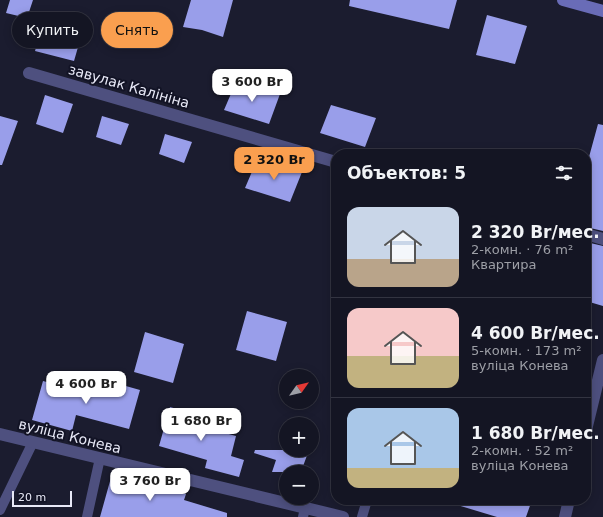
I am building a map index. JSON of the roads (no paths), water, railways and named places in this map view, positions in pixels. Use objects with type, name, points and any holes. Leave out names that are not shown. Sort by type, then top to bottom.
[{"type":"street","points":[[563,0],[603,11]]},
{"type":"street","name":"завулак Калініна","points":[[28,73],[331,161]]},
{"type":"street","points":[[591,235],[603,239]]},
{"type":"street","points":[[591,409],[603,360]]},
{"type":"street","name":"вуліца Конева","points":[[0,434],[100,458],[304,512],[343,517]]},
{"type":"street","points":[[565,517],[568,505]]},
{"type":"lane","points":[[0,510],[33,442]]},
{"type":"lane","points":[[87,517],[100,458]]},
{"type":"lane","points":[[362,517],[366,505]]}]
